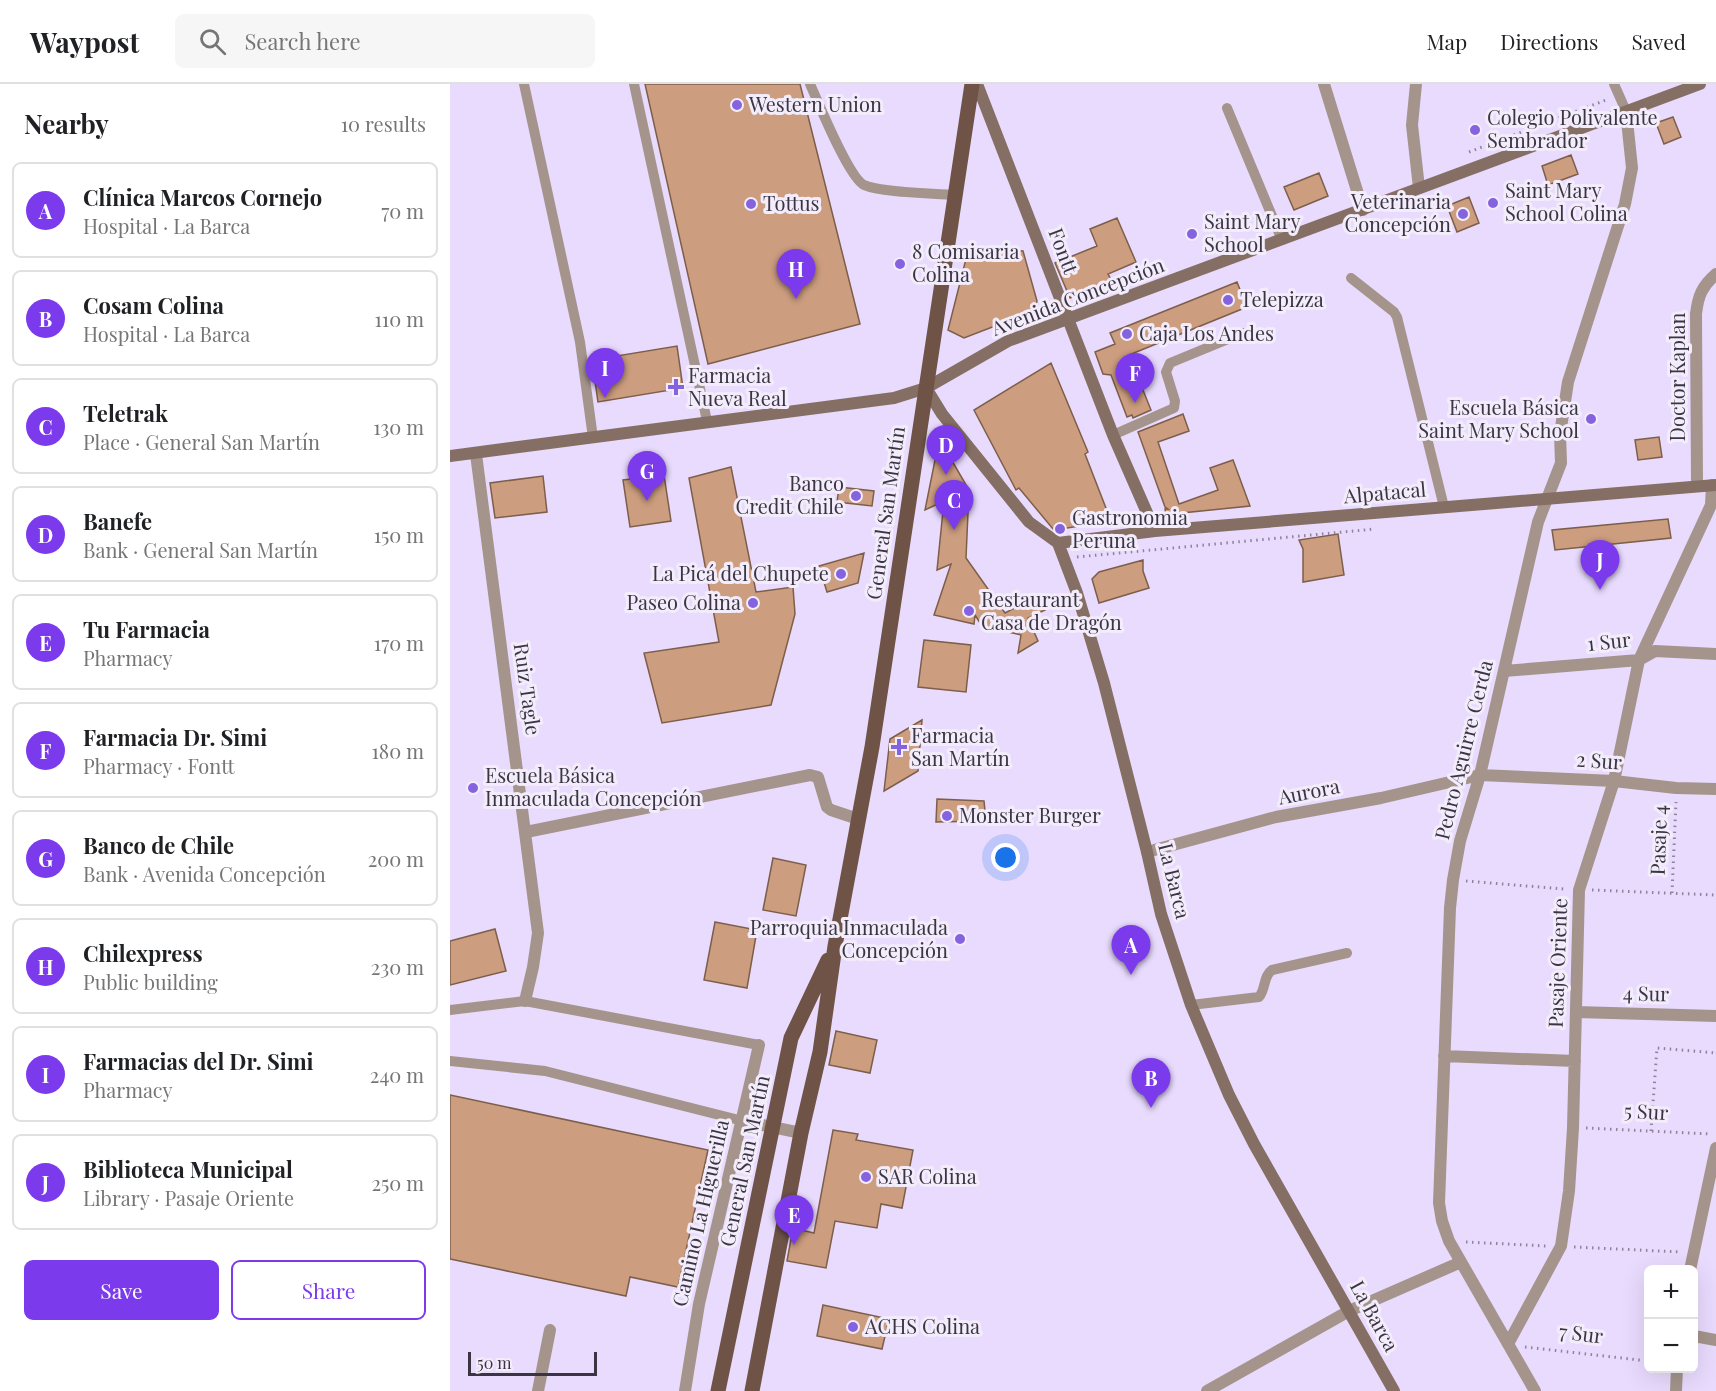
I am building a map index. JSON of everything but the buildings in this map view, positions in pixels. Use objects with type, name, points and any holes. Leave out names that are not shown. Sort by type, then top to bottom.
[{"type":"main road","name":"General San Martín","points":[[752,1391],[801,1132],[820,1052],[835,946],[872,747],[972,84]]},
{"type":"main road","name":"Fontt","points":[[977,84],[1113,435],[1155,531]]},
{"type":"main road","name":"Avenida Concepción","points":[[450,456],[894,398],[926,388],[1008,341],[1698,84]]},
{"type":"main road","points":[[926,388],[942,414],[1029,522],[1058,543]]},
{"type":"main road","name":"Alpatacal","points":[[1058,543],[1155,531],[1714,485]]},
{"type":"main road","name":"La Barca","points":[[1058,543],[1077,593],[1100,672],[1161,914],[1191,1005],[1229,1095],[1254,1144],[1394,1391]]},
{"type":"main road","name":"General San Martín","points":[[718,1391],[792,1038],[835,946]]},
{"type":"street","points":[[1324,84],[1363,210]]},
{"type":"street","points":[[1416,84],[1412,125],[1419,188]]},
{"type":"street","name":"Pedro Aguirre Cerda","points":[[1535,1391],[1449,1241],[1442,1221],[1439,1203],[1450,908],[1460,841],[1480,775],[1538,522],[1561,463],[1560,434],[1568,382],[1625,204],[1632,168],[1626,111]]},
{"type":"street","name":"Doctor Kaplan","points":[[1697,486],[1696,314],[1698,296],[1705,284],[1716,274]]},
{"type":"street","name":"Ruiz Tagle","points":[[476,454],[538,933],[525,1001]]},
{"type":"street","name":"Pasaje Oriente","points":[[1508,1344],[1561,1246],[1569,1191],[1573,1128],[1579,890],[1614,781],[1639,660],[1710,505],[1714,485]]},
{"type":"street","name":"1 Sur","points":[[1504,671],[1639,660],[1655,651],[1716,654]]},
{"type":"street","points":[[526,832],[810,775],[818,777],[827,807],[858,819]]},
{"type":"street","name":"Aurora","points":[[1147,852],[1276,817],[1381,798],[1480,775]]},
{"type":"street","name":"2 Sur","points":[[1480,775],[1614,781],[1676,788],[1716,789]]},
{"type":"street","name":"4 Sur","points":[[1575,1012],[1716,1016]]},
{"type":"street","name":"Camino La Higuerilla","points":[[685,1391],[699,1304],[759,1045]]},
{"type":"street","points":[[1444,1056],[1575,1061]]},
{"type":"street","points":[[743,1121],[801,1132]]},
{"type":"street","points":[[1691,1265],[1716,1148]]},
{"type":"street","points":[[1207,1391],[1349,1311],[1461,1262]]},
{"type":"street","points":[[538,1391],[550,1330]]},
{"type":"street","points":[[1698,1337],[1716,1340]]},
{"type":"street","points":[[1676,1391],[1677,1373]]},
{"type":"lane","points":[[524,84],[580,342],[593,438]]},
{"type":"lane","points":[[634,84],[707,422]]},
{"type":"lane","points":[[810,84],[849,169],[862,184],[882,189],[955,195]]},
{"type":"lane","points":[[1614,84],[1626,111]]},
{"type":"lane","points":[[1227,108],[1282,240]]},
{"type":"lane","points":[[1351,278],[1394,312],[1397,317],[1444,507]]},
{"type":"lane","points":[[1113,435],[1174,408],[1175,401],[1166,372],[1170,363],[1243,333]]},
{"type":"lane","points":[[1191,1005],[1259,997],[1268,973],[1272,970],[1347,953]]},
{"type":"lane","points":[[450,1010],[525,1001],[759,1045]]},
{"type":"lane","points":[[450,1061],[545,1071],[743,1121]]},
{"type":"path","name":"Pasaje 4","points":[[1672,893],[1676,788]]},
{"type":"path","points":[[1651,1131],[1657,1048],[1716,1053]]},
{"type":"path","name":"5 Sur","points":[[1573,1128],[1716,1135]]},
{"type":"path","name":"7 Sur","points":[[1508,1344],[1644,1361]]},
{"type":"place","name":"Western Union","points":[[737,105]]},
{"type":"place","name":"Colegio Polivalente Sembrador","points":[[1475,130]]},
{"type":"place","name":"Saint Mary School Colina","points":[[1493,203]]},
{"type":"place","name":"Tottus","points":[[751,204]]},
{"type":"place","name":"Veterinaria Concepción","points":[[1463,214]]},
{"type":"place","name":"Saint Mary School","points":[[1192,234]]},
{"type":"place","name":"8 Comisaria Colina","points":[[900,264]]},
{"type":"place","name":"Chilexpress","points":[[796,299]]},
{"type":"place","name":"Telepizza","points":[[1228,300]]},
{"type":"place","name":"Caja Los Andes","points":[[1127,334]]},
{"type":"place","name":"Farmacia Nueva Real","points":[[676,387]]},
{"type":"place","name":"Farmacias del Dr. Simi","points":[[605,398]]},
{"type":"place","name":"Farmacia Dr. Simi","points":[[1135,403]]},
{"type":"place","name":"Escuela Básica Saint Mary School","points":[[1591,419]]},
{"type":"place","name":"Banefe","points":[[946,475]]},
{"type":"place","name":"Banco Credit Chile","points":[[856,496]]},
{"type":"place","name":"Banco de Chile","points":[[647,501]]},
{"type":"place","name":"Gastronomia Peruna","points":[[1060,529]]},
{"type":"place","name":"Teletrak","points":[[954,530]]},
{"type":"place","name":"La Picá del Chupete","points":[[841,574]]},
{"type":"place","name":"Biblioteca Municipal","points":[[1600,590]]},
{"type":"place","name":"Paseo Colina","points":[[753,603]]},
{"type":"place","name":"Restaurant Casa de Dragón","points":[[969,611]]},
{"type":"place","name":"Farmacia San Martín","points":[[899,747]]},
{"type":"place","name":"Escuela Básica Inmaculada Concepción","points":[[473,788]]},
{"type":"place","name":"Monster Burger","points":[[947,816]]},
{"type":"place","name":"Parroquia Inmaculada Concepción","points":[[960,939]]},
{"type":"place","name":"Clínica Marcos Cornejo","points":[[1131,975]]},
{"type":"place","name":"Cosam Colina","points":[[1151,1108]]},
{"type":"place","name":"SAR Colina","points":[[866,1177]]},
{"type":"place","name":"Tu Farmacia","points":[[794,1245]]},
{"type":"place","name":"ACHS Colina","points":[[853,1327]]}]
